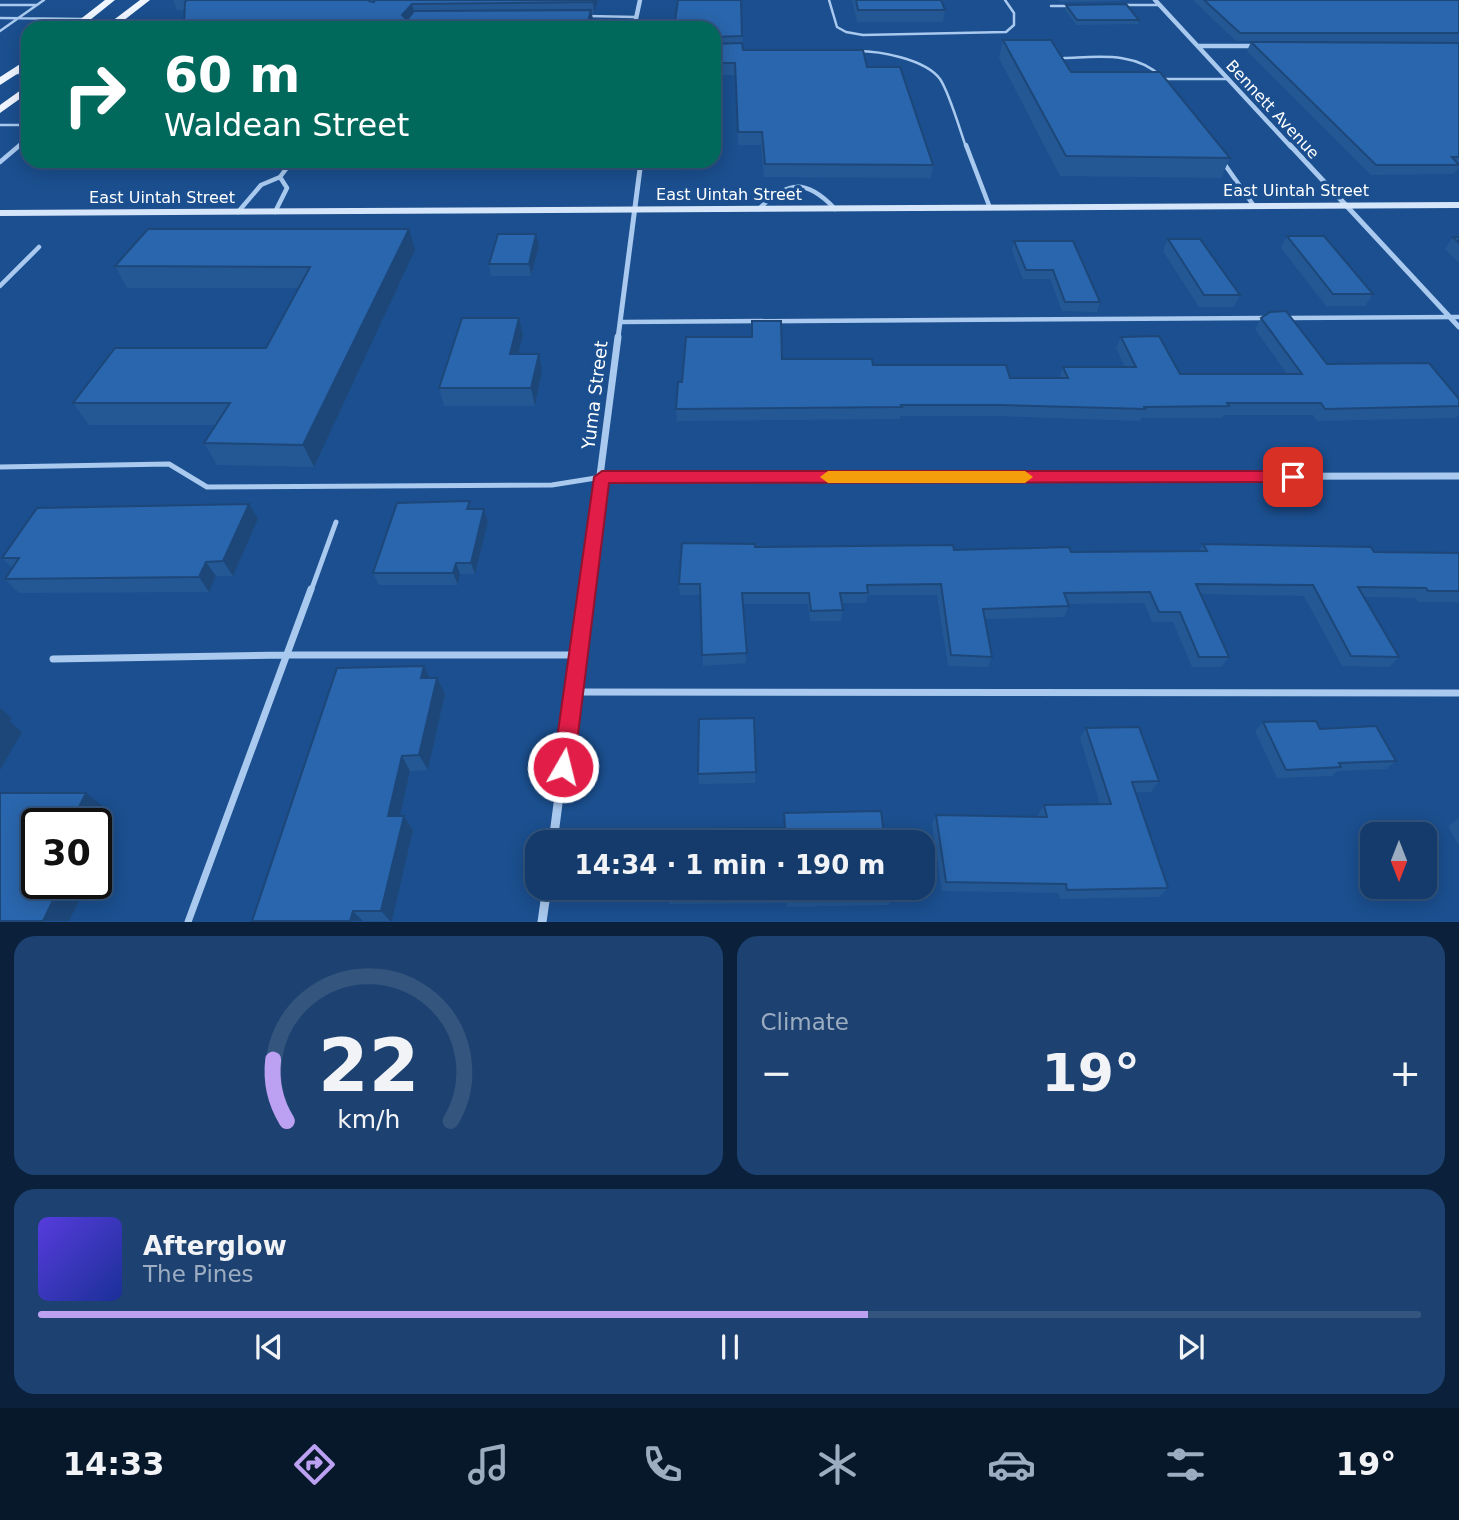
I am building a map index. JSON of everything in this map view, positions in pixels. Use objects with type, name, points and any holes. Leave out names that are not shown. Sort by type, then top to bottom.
[{"type":"main road","points":[[83,21],[111,0]]},
{"type":"main road","points":[[118,21],[146,0]]},
{"type":"main road","points":[[0,82],[21,67]]},
{"type":"main road","points":[[0,110],[21,94]]},
{"type":"main road","name":"East Uintah Street","points":[[2,215],[1459,205]]},
{"type":"street","points":[[635,21],[640,0]]},
{"type":"street","name":"Bennett Avenue","points":[[1155,0],[1459,327]]},
{"type":"street","points":[[1198,46],[1267,47]]},
{"type":"street","name":"Yuma Street","points":[[555,830],[602,477],[639,168]]},
{"type":"street","points":[[602,477],[1459,477]]},
{"type":"street","points":[[542,922],[545,900]]},
{"type":"lane","points":[[0,31],[44,0]]},
{"type":"lane","points":[[829,0],[834,26],[844,33],[914,35],[1006,32],[1014,25],[1014,13],[1005,0]]},
{"type":"lane","points":[[0,5],[37,5]]},
{"type":"lane","points":[[1109,5],[1160,5]]},
{"type":"lane","points":[[1051,6],[1084,6]]},
{"type":"lane","points":[[586,16],[636,17]]},
{"type":"lane","points":[[0,18],[86,19]]},
{"type":"lane","points":[[850,51],[897,57],[940,79],[990,208]]},
{"type":"lane","points":[[1068,69],[1061,60],[1064,58],[1119,58],[1154,67],[1172,90]]},
{"type":"lane","points":[[13,73],[21,72]]},
{"type":"lane","points":[[1152,79],[1228,79]]},
{"type":"lane","points":[[0,125],[21,125]]},
{"type":"lane","points":[[0,162],[21,144]]},
{"type":"lane","points":[[1219,157],[1254,206]]},
{"type":"lane","points":[[238,212],[261,185],[281,177],[287,168]]},
{"type":"lane","points":[[275,212],[287,188],[281,177]]},
{"type":"lane","points":[[759,209],[773,193],[789,188],[815,189],[835,209]]},
{"type":"lane","points":[[0,286],[39,247]]},
{"type":"lane","points":[[1284,318],[1459,317]]},
{"type":"lane","points":[[621,322],[1270,318]]},
{"type":"lane","points":[[0,467],[169,464],[207,487],[552,485],[602,477]]},
{"type":"lane","points":[[188,922],[337,522]]},
{"type":"lane","points":[[53,659],[288,654],[579,655]]},
{"type":"lane","points":[[573,692],[1459,692]]},
{"type":"building","points":[[593,0],[412,4],[402,15],[407,20],[414,11],[591,10],[588,21],[184,21],[185,2]]},
{"type":"building","points":[[678,0],[741,0],[742,36],[721,37],[721,21],[675,21]]},
{"type":"building","points":[[856,0],[941,0],[945,10],[858,10]]},
{"type":"building","points":[[1204,0],[1459,0],[1459,33],[1240,33]]},
{"type":"building","points":[[1126,4],[1139,20],[1077,20],[1066,5]]},
{"type":"building","points":[[1003,40],[1051,40],[1071,72],[1160,72],[1230,158],[1066,156]]},
{"type":"building","points":[[1251,42],[1459,43],[1459,157],[1452,157],[1459,165],[1376,165]]},
{"type":"building","points":[[742,43],[743,50],[863,50],[867,67],[900,67],[933,165],[765,164],[762,132],[738,132],[735,63],[721,63],[721,44]]},
{"type":"building","points":[[148,229],[409,229],[303,445],[204,443],[230,403],[73,403],[115,348],[266,348],[310,267],[115,266]]},
{"type":"building","points":[[498,234],[536,234],[529,264],[489,264]]},
{"type":"building","points":[[1287,236],[1324,236],[1373,294],[1333,294]]},
{"type":"building","points":[[1168,239],[1200,239],[1240,295],[1204,295]]},
{"type":"building","points":[[1014,241],[1073,241],[1100,302],[1065,302],[1053,270],[1026,270]]},
{"type":"building","points":[[1286,311],[1327,364],[1429,363],[1459,399],[1459,406],[1325,409],[1321,403],[1227,403],[1229,406],[1144,407],[1145,409],[901,405],[902,407],[676,409],[678,382],[682,382],[686,337],[752,337],[752,321],[781,321],[782,359],[872,359],[873,365],[1006,365],[1010,378],[1068,378],[1063,367],[1136,367],[1121,337],[1159,336],[1180,374],[1302,374],[1261,318],[1270,312]]},
{"type":"building","points":[[462,318],[519,318],[510,354],[539,354],[531,388],[439,388]]},
{"type":"building","points":[[470,501],[467,509],[484,509],[471,563],[456,563],[453,573],[373,573],[397,503]]},
{"type":"building","points":[[249,504],[223,561],[206,562],[199,577],[5,579],[19,558],[2,558],[37,508]]},
{"type":"building","points":[[682,543],[755,544],[755,547],[953,545],[954,550],[1069,547],[1071,552],[1207,551],[1203,544],[1371,547],[1374,552],[1459,553],[1459,591],[1358,587],[1399,657],[1351,656],[1313,585],[1196,584],[1229,657],[1199,657],[1180,612],[1159,612],[1150,592],[1064,593],[1069,606],[983,609],[992,657],[951,655],[941,584],[867,585],[868,593],[840,593],[843,610],[811,611],[809,593],[742,593],[747,653],[702,655],[700,584],[679,584]]},
{"type":"building","points":[[424,666],[421,678],[437,678],[419,755],[402,756],[388,816],[404,816],[381,911],[353,911],[350,921],[252,921],[337,668]]},
{"type":"building","points":[[754,718],[756,772],[698,774],[699,719]]},
{"type":"building","points":[[1316,721],[1320,729],[1376,726],[1396,761],[1339,763],[1341,767],[1286,770],[1263,722]]},
{"type":"building","points":[[1139,727],[1159,781],[1132,782],[1168,888],[1067,890],[1066,884],[946,882],[936,815],[1047,817],[1044,805],[1111,804],[1086,728]]},
{"type":"building","points":[[0,793],[86,793],[78,808],[21,808],[21,899],[54,899],[43,921],[0,921]]},
{"type":"building","points":[[881,811],[883,830],[670,830],[785,828],[784,813]]},
{"type":"slow traffic","points":[[828,477],[1025,477]]},
{"type":"route","points":[[563,767],[602,477],[1293,477]]}]
